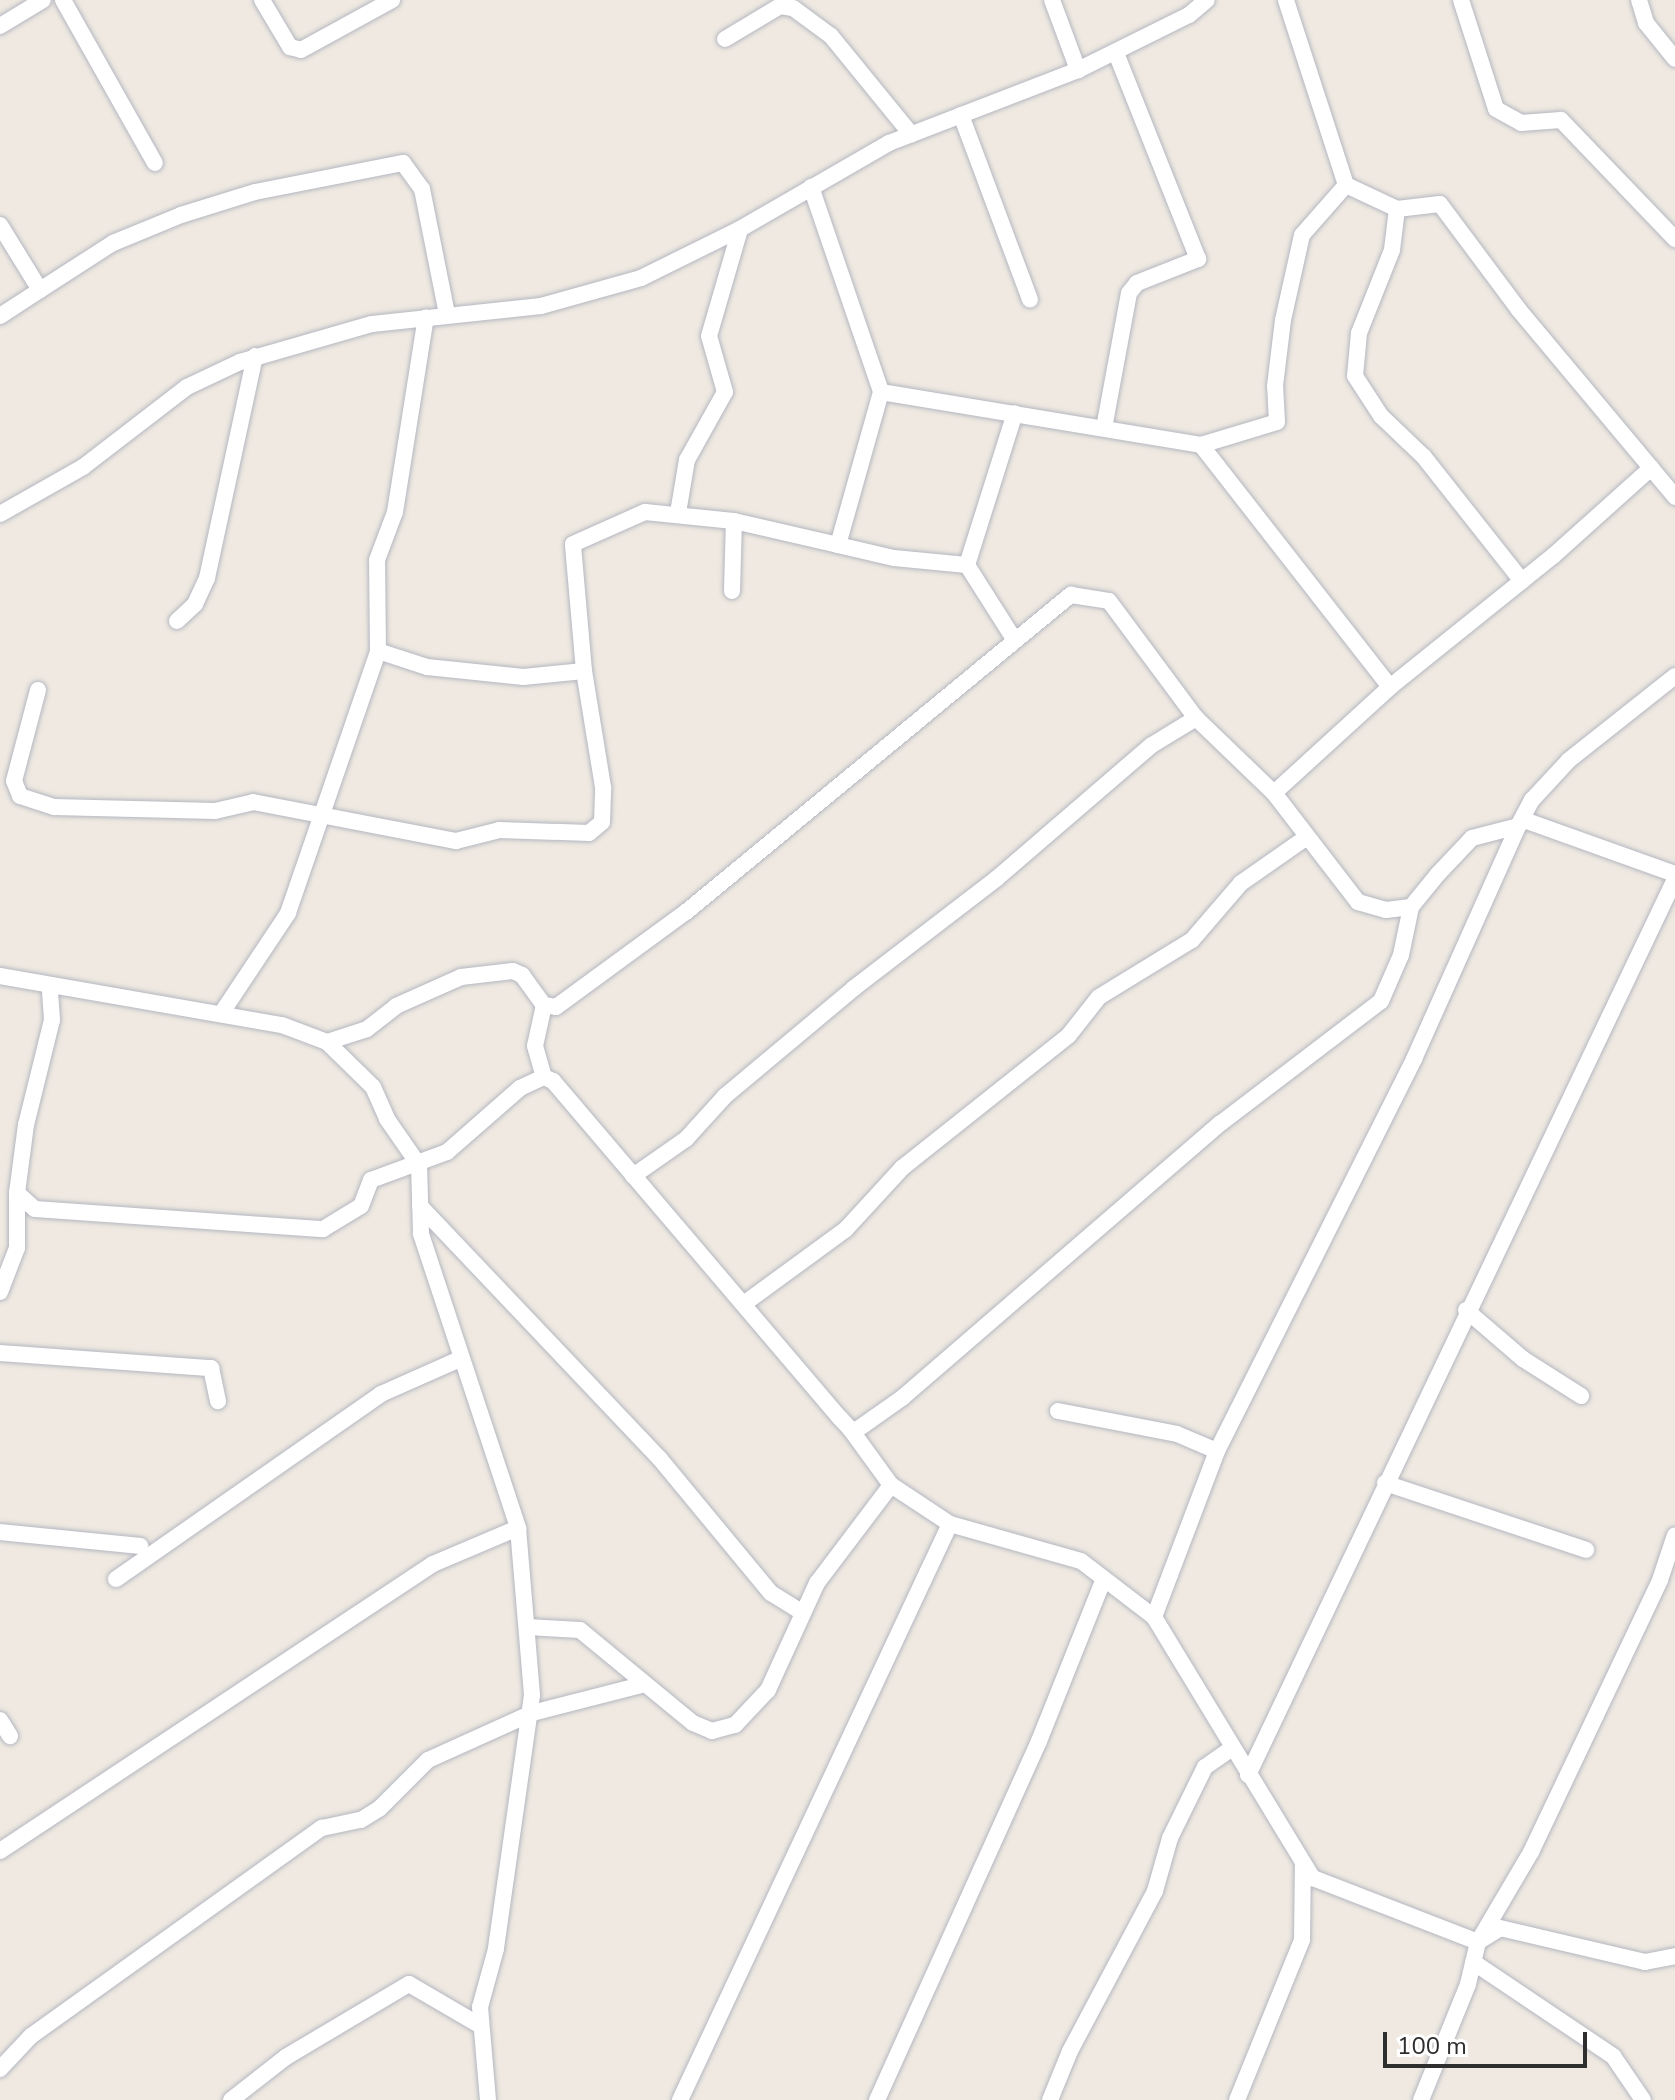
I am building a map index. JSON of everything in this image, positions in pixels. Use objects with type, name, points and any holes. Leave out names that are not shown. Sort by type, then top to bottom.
[{"type":"street","points":[[0,26],[43,0]]},
{"type":"street","points":[[63,0],[155,163]]},
{"type":"street","points":[[262,0],[290,47],[301,50],[392,0]]},
{"type":"street","points":[[1052,0],[1078,70]]},
{"type":"street","points":[[0,514],[83,467],[187,387],[255,356],[312,337],[426,317],[541,306],[641,278],[740,229],[911,134],[1116,53],[1189,15],[1207,0]]},
{"type":"street","points":[[1286,0],[1346,185],[1397,209],[1440,204],[1519,310],[1675,497]]},
{"type":"street","points":[[1461,0],[1496,109],[1521,123],[1561,120],[1675,239]]},
{"type":"street","points":[[1639,0],[1646,23],[1675,59]]},
{"type":"street","points":[[725,39],[780,6],[793,8],[831,36],[911,134]]},
{"type":"street","points":[[1104,428],[1129,293],[1137,283],[1198,259],[1116,53]]},
{"type":"street","points":[[961,115],[1030,300]]},
{"type":"street","points":[[0,316],[113,243],[181,215],[255,192],[403,163],[422,189],[447,314]]},
{"type":"street","points":[[881,392],[1201,445],[1277,422],[1275,386],[1283,320],[1302,235],[1346,185]]},
{"type":"street","points":[[811,187],[881,392],[838,545]]},
{"type":"street","points":[[1397,209],[1392,250],[1359,333],[1355,376],[1381,416],[1424,457],[1522,581]]},
{"type":"street","points":[[0,225],[40,290]]},
{"type":"street","points":[[678,513],[687,460],[725,392],[709,336],[740,229]]},
{"type":"street","points":[[221,1014],[288,913],[378,651],[377,560],[398,498],[426,317]]},
{"type":"street","points":[[177,621],[195,604],[207,578],[255,356]]},
{"type":"street","points":[[1014,639],[967,565],[1015,413]]},
{"type":"street","points":[[1201,445],[1390,687]]},
{"type":"street","points":[[1274,793],[1390,687],[1522,581],[1651,468]]},
{"type":"street","points":[[38,690],[14,781],[20,796],[54,807],[215,811],[253,802],[456,841],[499,830],[589,833],[602,822],[603,787],[584,671],[573,544],[645,512],[678,513],[734,521],[894,558],[967,565]]},
{"type":"street","points":[[732,591],[734,521]]},
{"type":"street","points":[[327,1042],[367,1029],[396,1006],[461,977],[513,971],[522,975],[544,1005],[556,1007],[624,961],[840,789],[1065,599],[1097,595],[1109,601],[1196,718],[1274,793],[1358,902],[1386,910],[1411,907]]},
{"type":"street","points":[[378,651],[427,667],[523,677],[584,671]]},
{"type":"street","points":[[1154,1617],[1217,1451],[1408,1072],[1532,800],[1569,760],[1675,676]]},
{"type":"street","points":[[633,1176],[686,1139],[737,1086],[996,879],[1152,745],[1196,718]]},
{"type":"street","points":[[851,1430],[869,1424],[891,1407],[1221,1123],[1381,1001],[1401,955],[1411,907],[1472,838],[1521,823],[1675,877],[1466,1310],[1248,1775]]},
{"type":"street","points":[[745,1303],[846,1229],[902,1168],[1069,1035],[1099,997],[1192,940],[1241,883],[1307,837]]},
{"type":"street","points":[[0,976],[50,988],[70,986],[282,1025],[327,1042],[373,1087],[387,1119],[419,1165],[421,1234],[518,1528],[527,1627],[532,1713],[481,2026],[488,2100]]},
{"type":"street","points":[[0,1292],[17,1248],[17,1193],[26,1125],[52,1020],[50,988]]},
{"type":"street","points":[[544,1005],[535,1046],[544,1077]]},
{"type":"street","points":[[17,1193],[35,1209],[323,1229],[361,1206],[371,1180],[419,1165],[447,1152],[520,1088],[544,1077],[553,1081],[745,1303],[851,1430],[891,1485],[950,1524],[1081,1561],[1103,1581],[1154,1617],[1313,1878],[1478,1942]]},
{"type":"street","points":[[420,1206],[660,1459],[771,1593],[802,1612]]},
{"type":"street","points":[[1466,1310],[1523,1359],[1581,1396]]},
{"type":"street","points":[[0,1353],[211,1368],[218,1401]]},
{"type":"street","points":[[116,1579],[381,1394],[460,1359]]},
{"type":"street","points":[[1058,1411],[1177,1434],[1217,1451]]},
{"type":"street","points":[[1385,1483],[1586,1550]]},
{"type":"street","points":[[527,1627],[580,1630],[641,1685],[712,1731],[744,1722],[768,1690],[802,1612],[891,1485]]},
{"type":"street","points":[[680,2100],[950,1524]]},
{"type":"street","points":[[0,1851],[433,1564],[518,1528]]},
{"type":"street","points":[[0,1532],[140,1546]]},
{"type":"street","points":[[1421,2100],[1478,1942],[1531,1852],[1660,1580],[1675,1535]]},
{"type":"street","points":[[877,2100],[1039,1741],[1103,1581]]},
{"type":"street","points":[[0,2069],[31,2036],[322,1828],[361,1820],[428,1760],[532,1713],[641,1685]]},
{"type":"street","points":[[0,1720],[10,1736]]},
{"type":"street","points":[[1050,2100],[1070,2051],[1155,1891],[1170,1838],[1205,1767],[1232,1748]]},
{"type":"street","points":[[1237,2100],[1302,1940],[1303,1858]]},
{"type":"street","points":[[1478,1942],[1500,1928],[1645,1962],[1675,1956]]},
{"type":"street","points":[[1473,1962],[1613,2056],[1643,2100]]},
{"type":"street","points":[[231,2100],[286,2057],[409,1984],[481,2026]]}]
